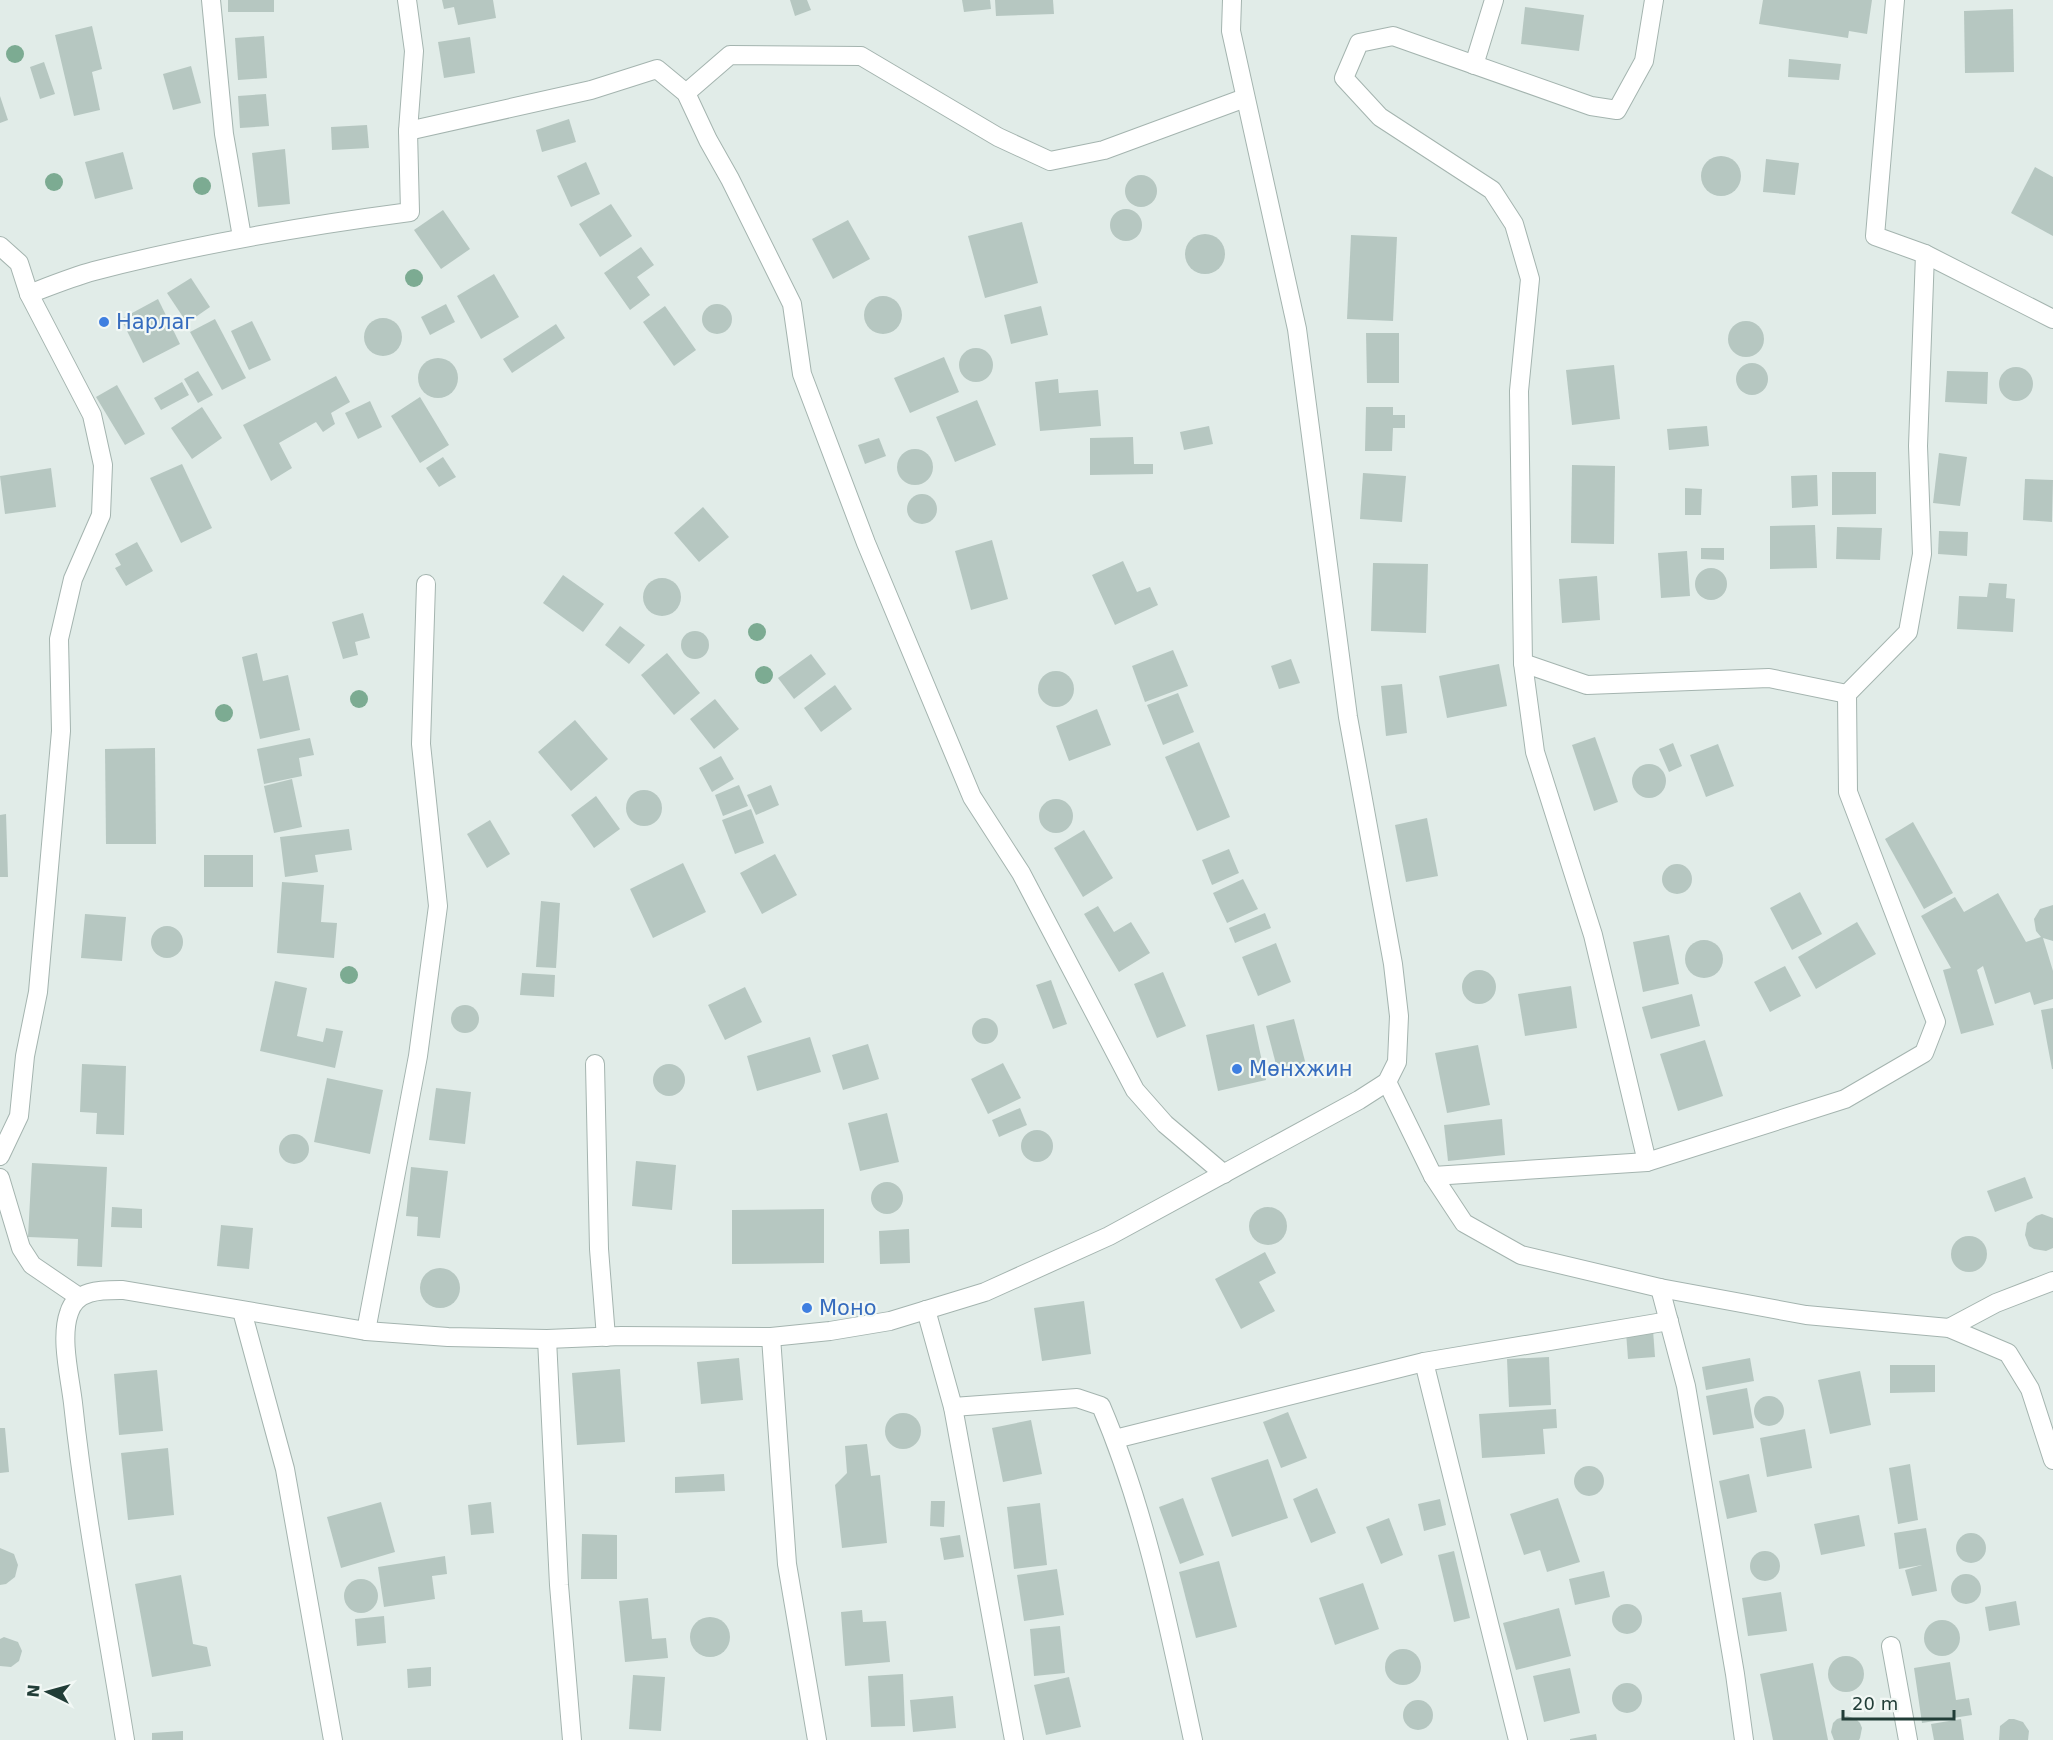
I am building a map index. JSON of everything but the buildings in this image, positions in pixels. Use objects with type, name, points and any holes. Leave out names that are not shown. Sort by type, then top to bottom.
[{"type":"street","points":[[211,0],[224,134],[242,237]]},
{"type":"street","points":[[29,294],[92,272],[242,237],[410,213],[408,131],[414,51],[407,0]]},
{"type":"street","points":[[125,1740],[78,1448],[66,1336],[69,1312],[79,1297],[97,1290],[123,1290],[366,1331],[448,1337],[547,1339],[771,1337],[850,1328],[890,1321],[985,1292],[1109,1236],[1359,1100],[1387,1082],[1397,1062],[1399,1040],[1399,1016],[1393,964],[1348,717],[1297,330],[1231,31],[1232,0]]},
{"type":"street","points":[[1474,65],[1494,0]]},
{"type":"street","points":[[1647,1162],[1593,935],[1535,752],[1523,663],[1519,391],[1530,279],[1514,224],[1492,190],[1380,117],[1344,78],[1359,43],[1392,36],[1591,106],[1617,110],[1644,61],[1654,0]]},
{"type":"street","points":[[1895,0],[1875,236],[1925,254],[2053,319]]},
{"type":"street","points":[[686,93],[730,55],[861,56],[998,137],[1050,161],[1104,150],[1245,98]]},
{"type":"street","points":[[408,131],[591,90],[657,69],[686,93],[792,304],[802,374],[866,543],[972,796],[1021,873],[1135,1090],[1165,1124],[1224,1174]]},
{"type":"street","points":[[0,246],[19,263],[29,294],[92,415],[104,465],[101,516],[73,579],[59,639],[61,730],[38,992],[25,1056],[19,1116],[0,1156]]},
{"type":"street","points":[[1433,1176],[1647,1162],[1845,1099],[1924,1053],[1936,1022],[1848,792],[1847,694],[1908,632],[1922,554],[1918,446],[1925,254]]},
{"type":"street","points":[[366,1331],[417,1056],[438,906],[421,744],[426,584]]},
{"type":"street","points":[[1523,663],[1587,685],[1769,678],[1847,694]]},
{"type":"street","points":[[595,1064],[599,1249],[606,1337]]},
{"type":"street","points":[[1387,1082],[1433,1176],[1464,1223],[1521,1255],[1660,1288],[1806,1315],[1949,1328],[2007,1353],[2030,1389],[2053,1460]]},
{"type":"street","points":[[0,1178],[21,1248],[32,1265],[79,1297]]},
{"type":"street","points":[[1949,1328],[1996,1303],[2053,1281]]},
{"type":"street","points":[[1660,1288],[1686,1386],[1744,1740]]},
{"type":"street","points":[[926,1310],[953,1407],[1014,1740]]},
{"type":"street","points":[[242,1311],[285,1469],[333,1740]]},
{"type":"street","points":[[1115,1439],[1424,1362],[1669,1322]]},
{"type":"street","points":[[771,1337],[787,1564],[817,1740]]},
{"type":"street","points":[[547,1339],[559,1585],[572,1740]]},
{"type":"street","points":[[1424,1362],[1518,1740]]},
{"type":"street","points":[[953,1407],[1077,1398],[1101,1406],[1115,1439],[1161,1593],[1193,1740]]},
{"type":"street","points":[[1891,1646],[1908,1740]]},
{"type":"place","name":"Нарлаг","points":[[104,322]]},
{"type":"place","name":"Мөнхжин","points":[[1237,1069]]},
{"type":"place","name":"Моно","points":[[807,1308]]}]
